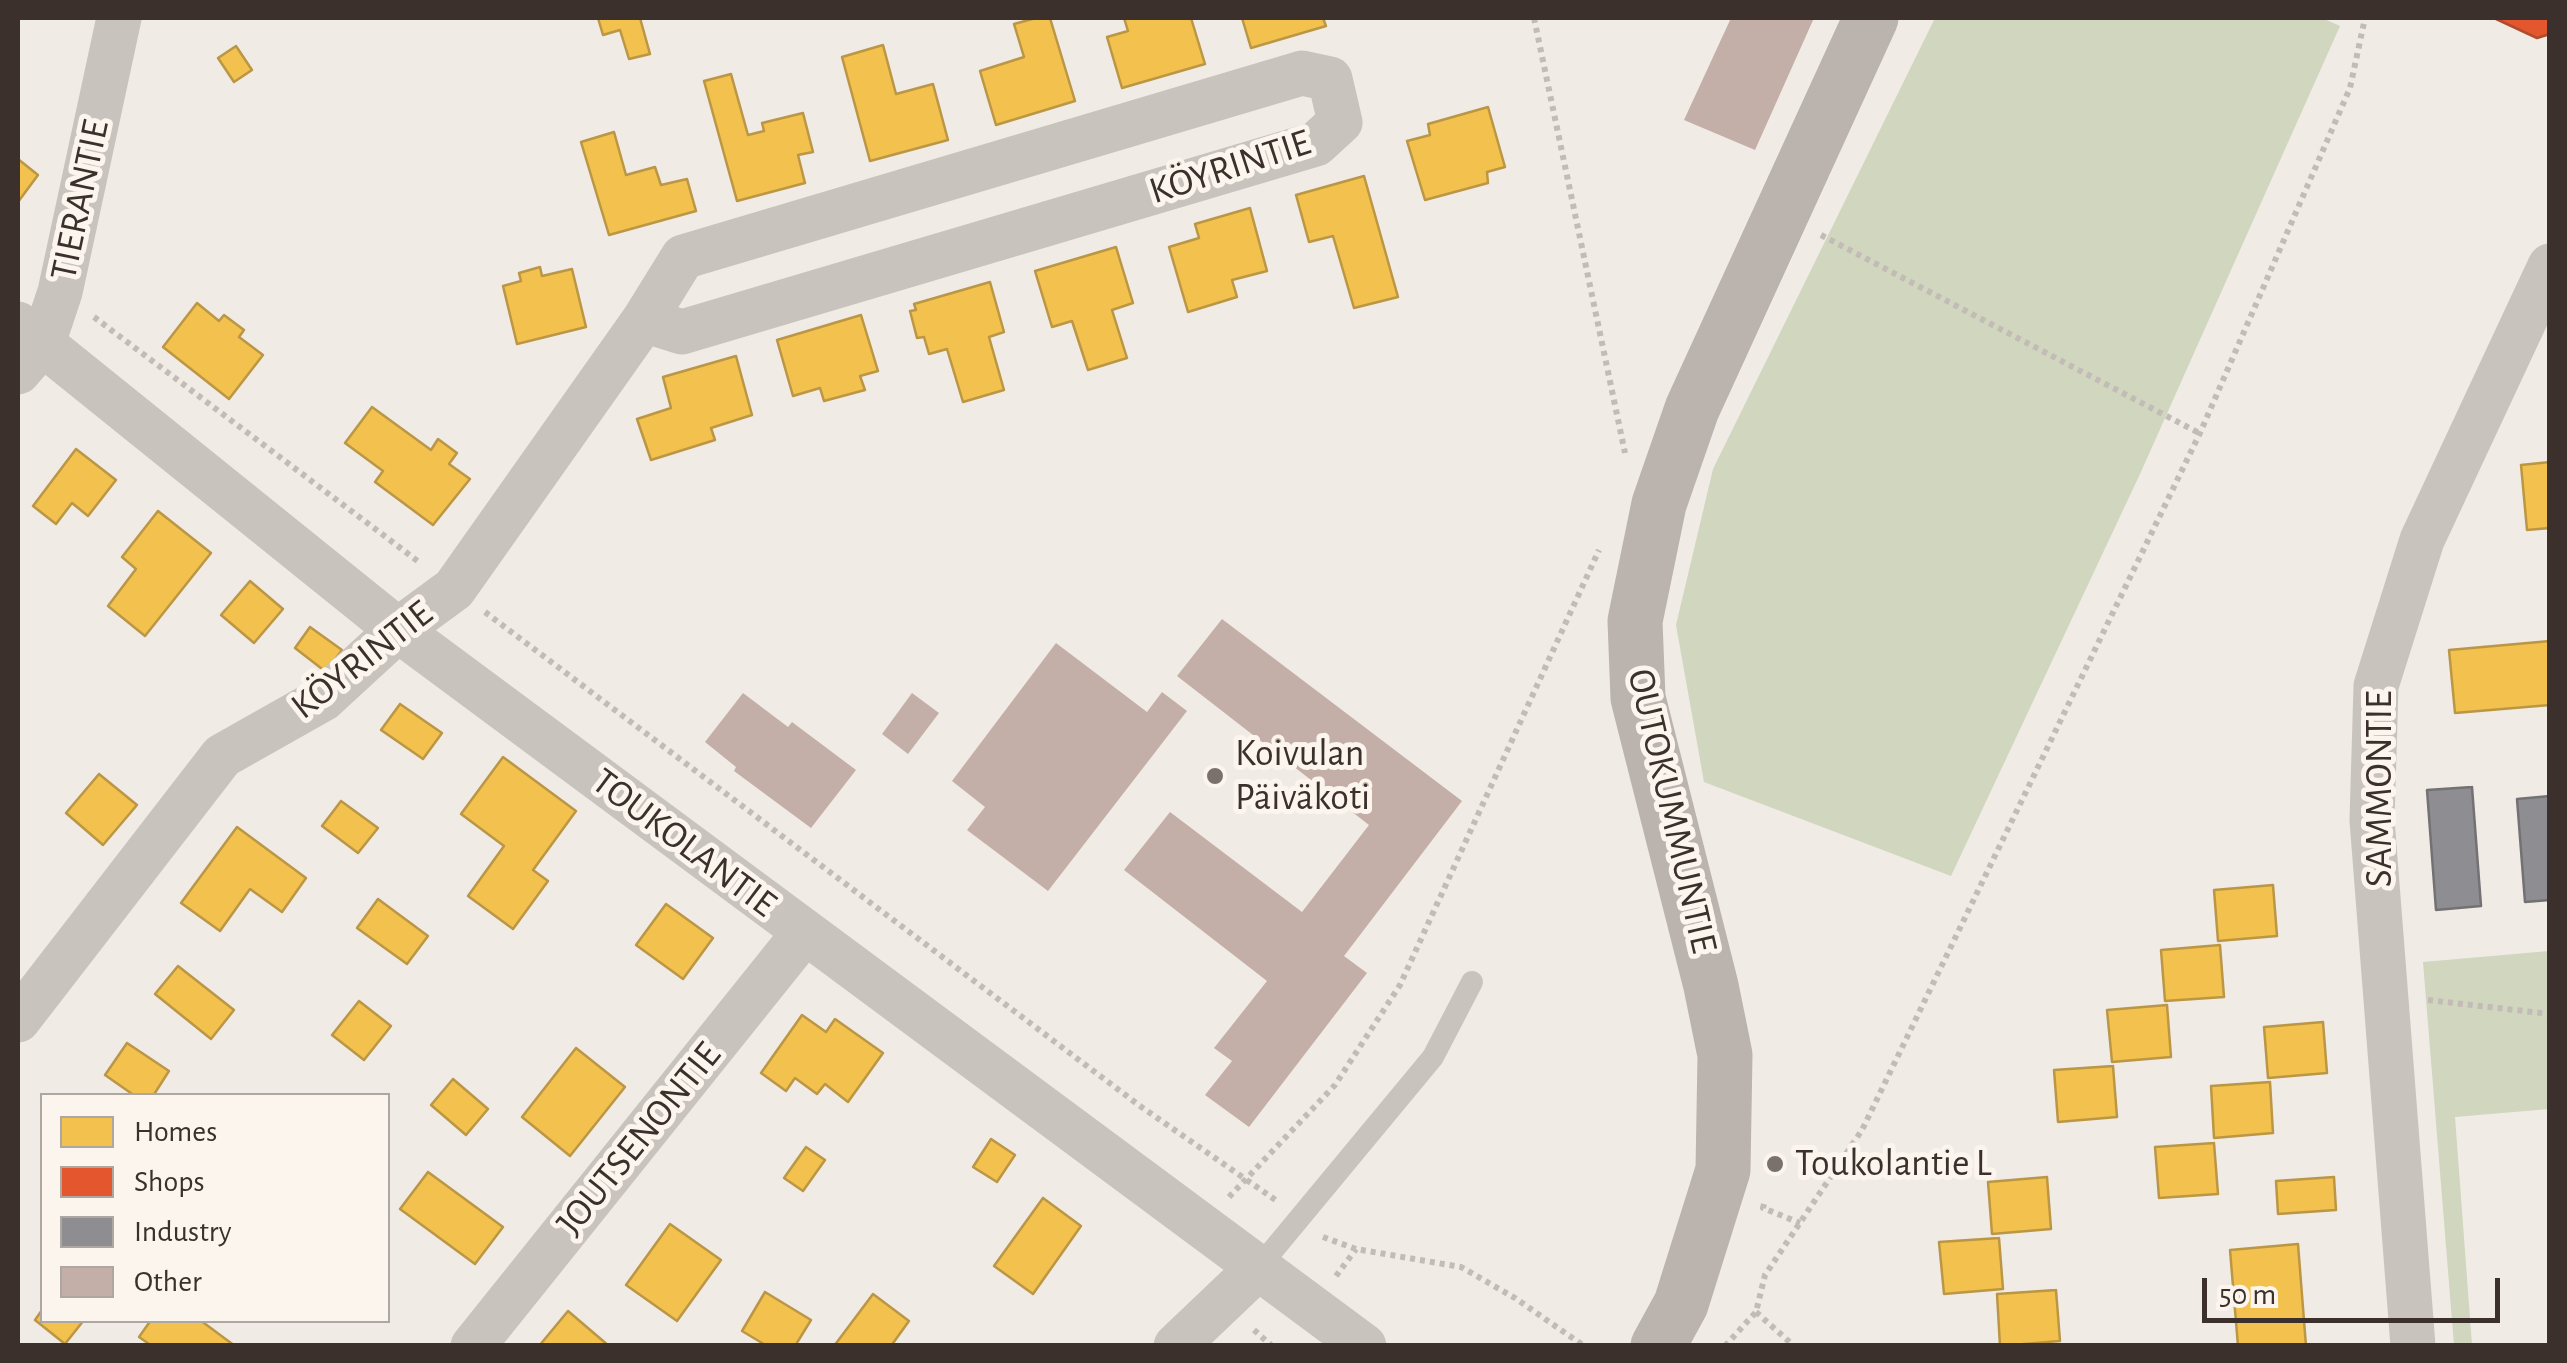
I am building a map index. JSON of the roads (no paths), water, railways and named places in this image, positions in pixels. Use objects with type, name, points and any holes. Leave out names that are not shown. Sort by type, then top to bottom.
[{"type":"main road","name":"OUTOKUMMUNTIE","points":[[1658,1346],[1682,1304],[1723,1170],[1725,1055],[1638,698],[1635,621],[1659,504],[1692,409],[1871,18]]},
{"type":"street","name":"TIERANTIE","points":[[26,346],[60,292],[119,18]]},
{"type":"street","name":"KÖYRINTIE","points":[[18,1020],[222,756],[323,700],[398,630],[454,588],[644,320],[684,257],[1302,74],[1330,80],[1340,122],[1316,144],[682,332],[644,320]]},
{"type":"street","name":"SAMMONTIE","points":[[2413,1346],[2372,820],[2376,686],[2422,540],[2550,266]]},
{"type":"street","name":"TOUKOLANTIE","points":[[26,346],[398,630],[1364,1346]]},
{"type":"street","name":"JOUTSENONTIE","points":[[474,1346],[804,933]]},
{"type":"street","points":[[1176,1346],[1260,1267]]},
{"type":"lane","points":[[1260,1267],[1434,1057],[1472,982]]},
{"type":"place","name":"Koivulan Päiväkoti","points":[[1215,776]]},
{"type":"place","name":"Toukolantie L","points":[[1775,1164]]}]
